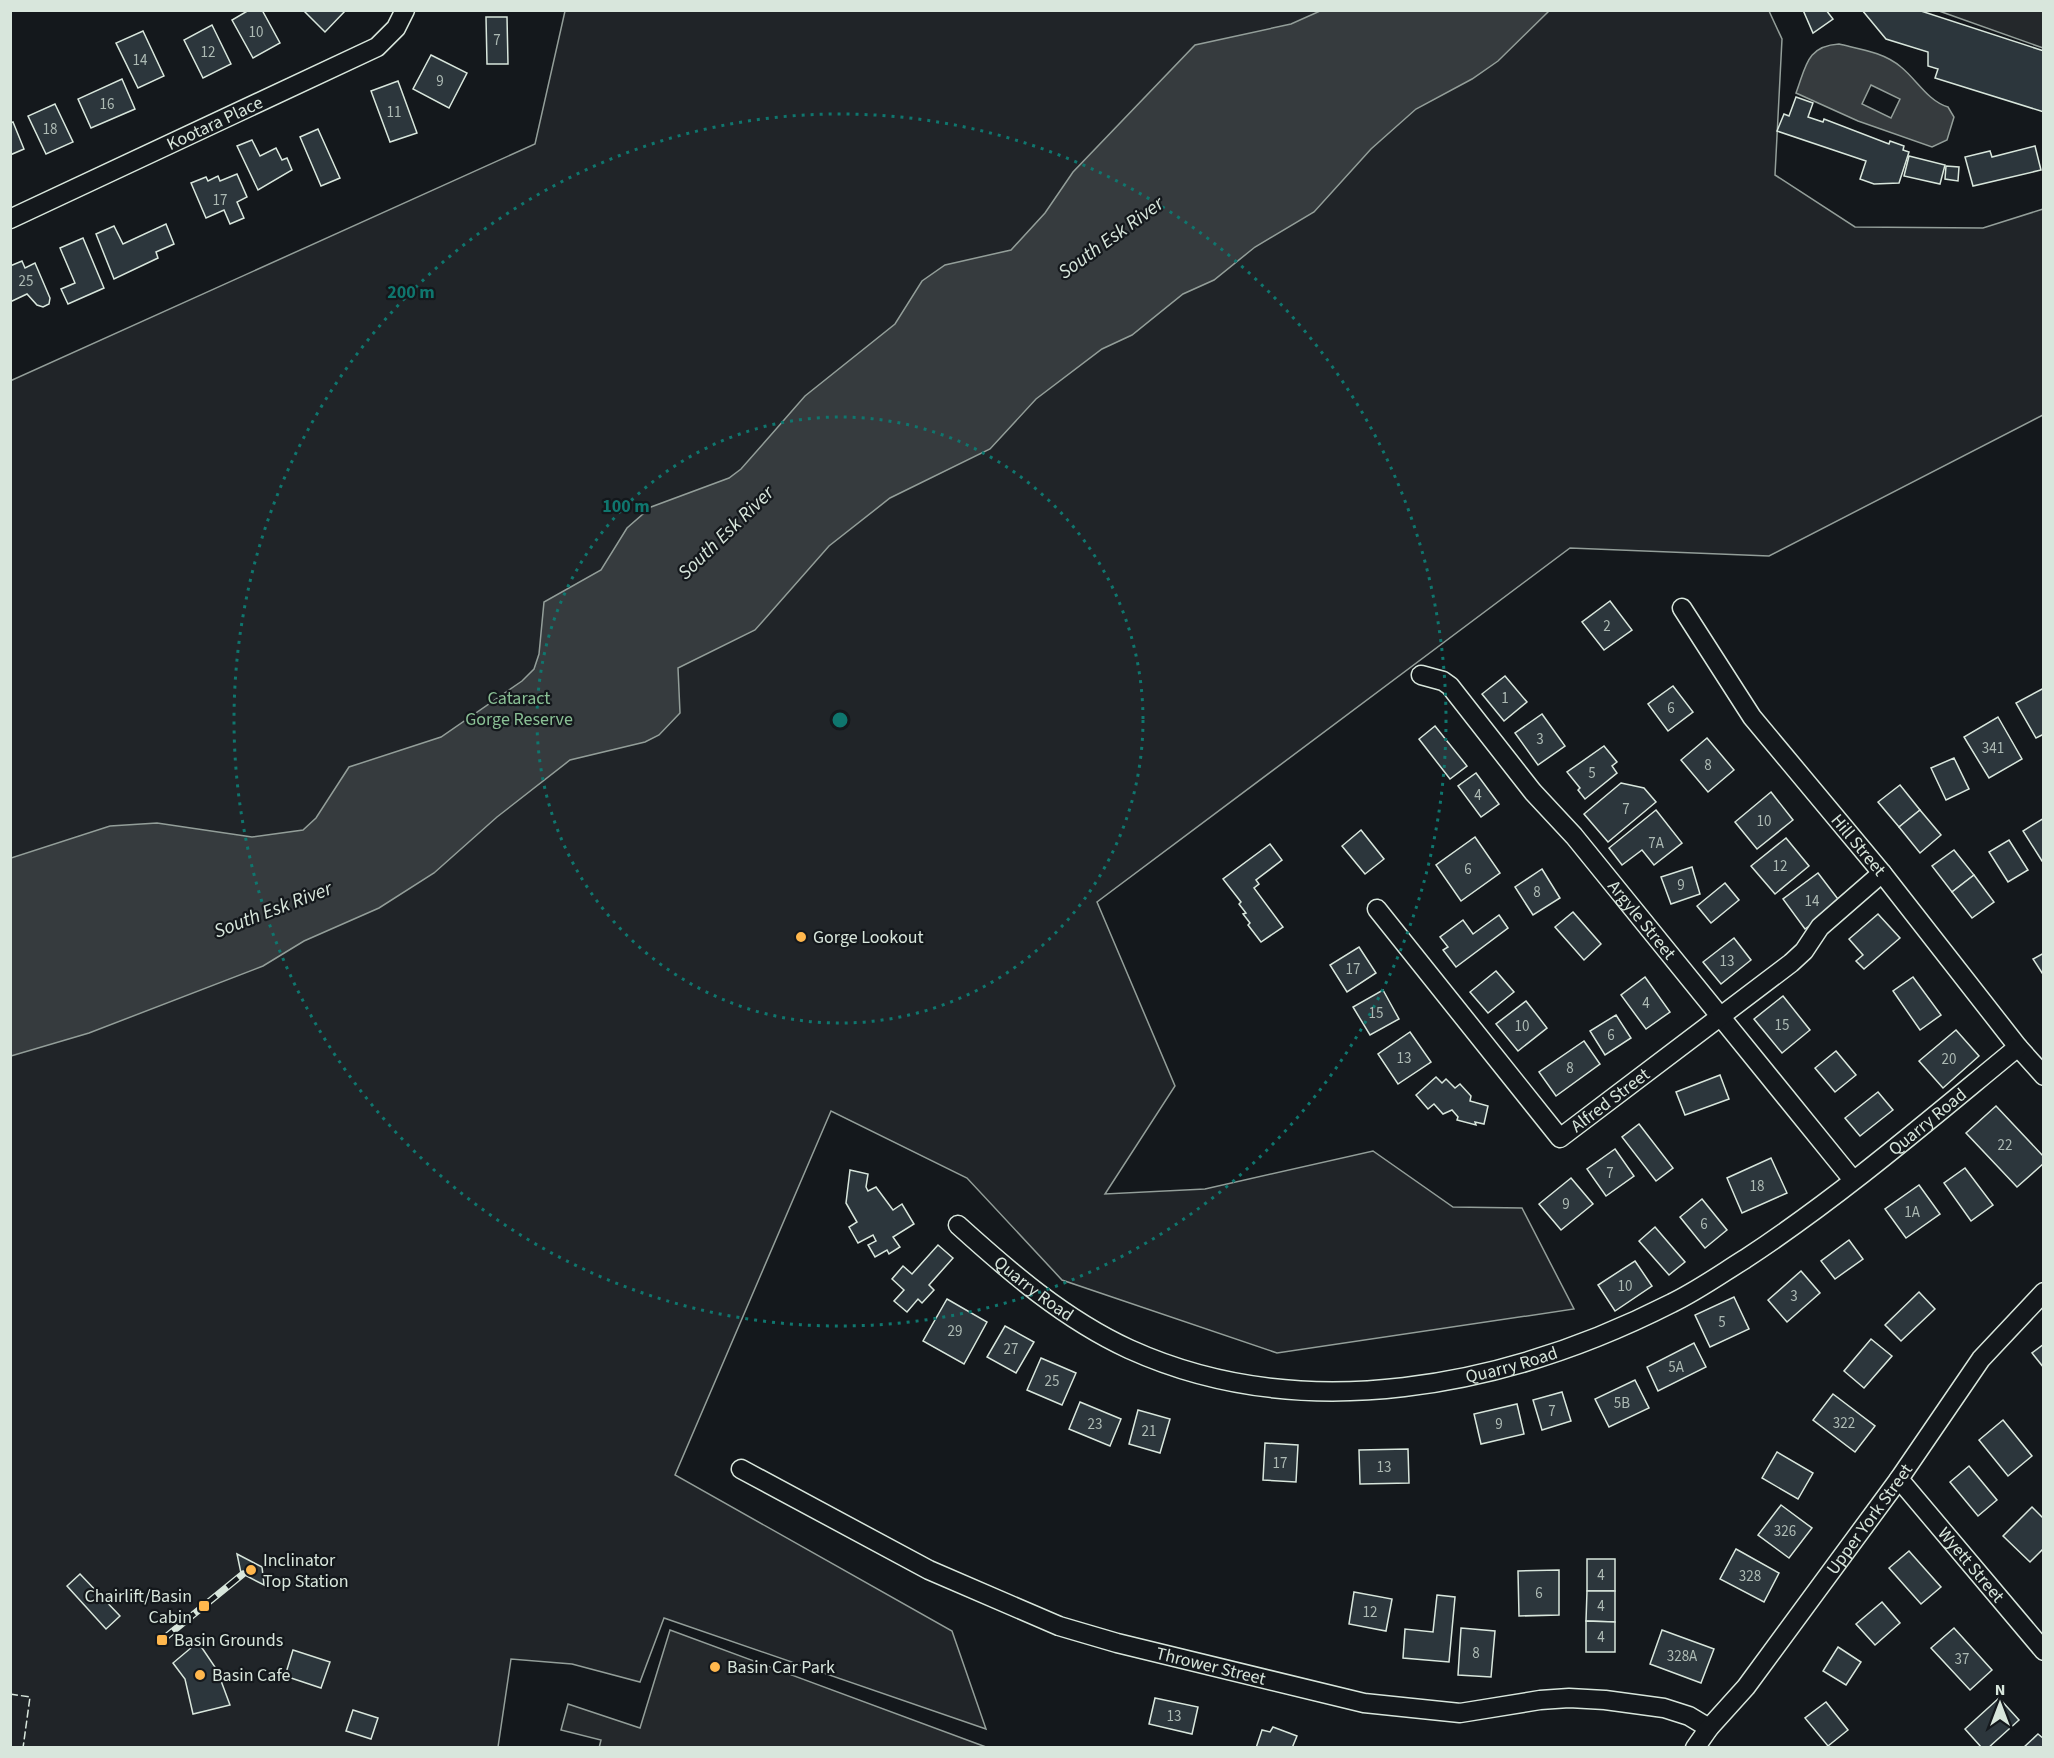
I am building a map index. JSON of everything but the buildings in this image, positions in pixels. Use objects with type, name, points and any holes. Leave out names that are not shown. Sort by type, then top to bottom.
[{"type":"street","name":"Kootara Place","points":[[10,219],[377,47],[396,28],[405,10]]},
{"type":"street","name":"Hill Street","points":[[1682,608],[1752,717],[1882,873],[2043,1076]]},
{"type":"street","name":"Argyle Street","points":[[1421,675],[1443,681],[1450,686],[1533,792],[1574,836],[1719,1018],[1853,1180]]},
{"type":"street","name":"Alfred Street","points":[[1377,909],[1560,1138],[1791,963],[1804,951],[1820,927],[1882,873]]},
{"type":"street","name":"Quarry Road","points":[[958,1225],[1008,1271],[1052,1304],[1129,1349],[1216,1380],[1261,1389],[1326,1392],[1375,1390],[1472,1376],[1555,1353],[1598,1336],[1673,1303],[1710,1281],[1785,1232],[2018,1047]]},
{"type":"street","name":"Upper York Street","points":[[1695,1748],[1709,1728],[1746,1688],[1899,1479],[1981,1359],[2043,1292]]},
{"type":"street","name":"Thrower Street","points":[[741,1469],[929,1570],[1059,1626],[1117,1643],[1364,1703],[1460,1713],[1540,1700],[1593,1699],[1665,1708],[1689,1716],[1709,1728]]},
{"type":"street","name":"Wyett Street","points":[[1899,1479],[2043,1651]]},
{"type":"green space","name":"Cataract Gorge Reserve","points":[[565,11],[1769,11],[1782,39],[1775,175],[1855,227],[1983,228],[2043,209],[2043,415],[1769,556],[1570,548],[1097,902],[1175,1086],[1105,1194],[1205,1189],[1373,1151],[1453,1207],[1522,1208],[1574,1309],[1277,1353],[1062,1280],[967,1178],[831,1111],[675,1475],[952,1631],[986,1729],[664,1618],[640,1682],[572,1664],[511,1659],[498,1747],[11,1747],[10,381],[535,144]]},
{"type":"shaded area","points":[[1939,11],[2043,11],[2043,48]]},
{"type":"shaded area","name":"Basin Car Park","points":[[670,1630],[986,1747],[599,1748],[601,1740],[561,1730],[568,1704],[640,1728]]},
{"type":"water","name":"South Esk River","points":[[1320,11],[1549,11],[1498,61],[1472,79],[1416,109],[1371,149],[1314,212],[1255,247],[1214,280],[1183,294],[1132,335],[1102,349],[1036,399],[990,449],[890,498],[829,546],[755,630],[678,668],[680,713],[659,735],[645,742],[570,760],[497,817],[434,873],[379,908],[304,941],[263,966],[89,1033],[11,1056],[11,858],[110,826],[157,823],[252,837],[303,830],[316,818],[349,767],[441,737],[522,681],[534,669],[539,654],[544,602],[601,570],[627,528],[651,507],[729,478],[741,469],[805,396],[895,324],[922,281],[945,265],[1011,250],[1045,213],[1073,172],[1195,45],[1291,24]]},
{"type":"water","points":[[1839,44],[1871,52],[1901,67],[1934,100],[1948,107],[1954,117],[1947,140],[1932,147],[1858,121],[1796,93],[1809,60],[1820,49]],"holes":[[[1871,85],[1900,99],[1891,118],[1862,104]]]},
{"type":"railway","points":[[162,1640],[243,1574]]},
{"type":"fence","points":[[10,1694],[30,1697],[23,1748]]},
{"type":"place","name":"Gorge Lookout","points":[[801,937]]},
{"type":"place","name":"Inclinator Top Station","points":[[251,1570]]},
{"type":"place","name":"Chairlift/Basin Cabin","points":[[204,1606]]},
{"type":"place","name":"Basin Grounds","points":[[162,1640]]},
{"type":"place","name":"Basin Car Park","points":[[715,1667]]},
{"type":"place","name":"Basin Cafe","points":[[200,1675]]}]
